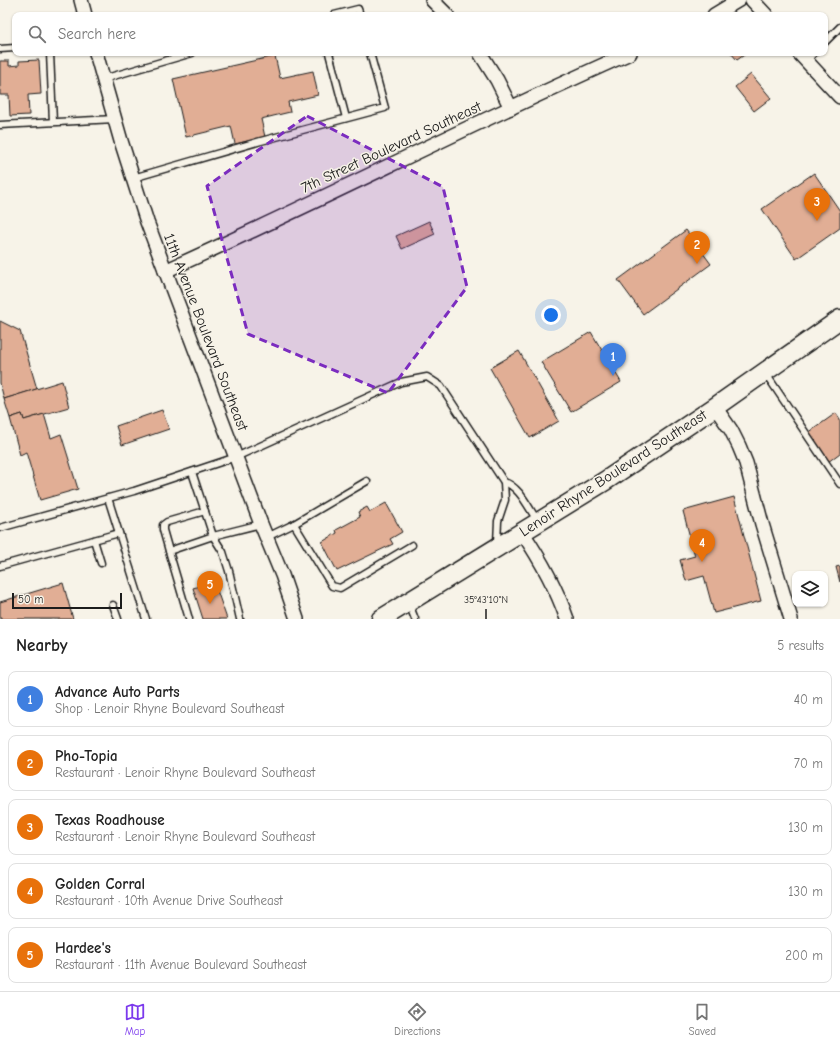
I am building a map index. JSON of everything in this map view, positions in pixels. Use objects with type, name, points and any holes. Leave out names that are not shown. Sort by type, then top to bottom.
[{"type":"main road","name":"Lenoir Rhyne Boulevard Southeast","points":[[381,619],[412,611],[497,548],[715,408],[840,319]]},
{"type":"street","points":[[81,0],[84,12]]},
{"type":"street","points":[[432,0],[444,12]]},
{"type":"street","points":[[719,12],[739,0]]},
{"type":"street","points":[[752,0],[763,12]]},
{"type":"street","name":"11th Avenue Boulevard Southeast","points":[[97,56],[133,178],[165,271],[261,524],[282,575],[296,619]]},
{"type":"street","points":[[482,56],[497,80],[511,108]]},
{"type":"street","name":"7th Street Boulevard Southeast","points":[[165,271],[624,56]]},
{"type":"street","points":[[807,56],[840,97]]},
{"type":"street","points":[[715,408],[731,430],[746,463],[762,524],[791,619]]},
{"type":"street","points":[[522,532],[546,569],[561,601],[567,619]]},
{"type":"lane","points":[[346,12],[358,9],[359,12]]},
{"type":"lane","points":[[828,39],[840,27]]},
{"type":"lane","points":[[0,49],[12,48]]},
{"type":"lane","points":[[50,56],[53,122]]},
{"type":"lane","points":[[104,79],[182,56]]},
{"type":"lane","points":[[330,56],[346,118]]},
{"type":"lane","points":[[133,178],[385,108],[371,56]]},
{"type":"lane","points":[[0,125],[115,119]]},
{"type":"lane","points":[[765,372],[840,484]]},
{"type":"lane","points":[[0,528],[134,491],[236,457],[401,382],[427,377],[441,386],[504,482],[504,500],[498,521],[497,548]]},
{"type":"lane","points":[[192,472],[213,536],[223,552],[240,619]]},
{"type":"lane","points":[[267,538],[294,524],[367,481]]},
{"type":"lane","points":[[504,482],[512,484],[539,522]]},
{"type":"lane","points":[[108,498],[146,619]]},
{"type":"lane","points":[[189,619],[163,530],[163,525],[167,522],[204,511]]},
{"type":"lane","points":[[169,551],[213,536],[261,524]]},
{"type":"lane","points":[[294,524],[332,586],[340,588],[412,545]]},
{"type":"lane","points":[[0,566],[119,533]]},
{"type":"lane","points":[[94,540],[101,563]]},
{"type":"lane","points":[[113,605],[118,619]]},
{"type":"highlighted area","points":[[307,116],[443,187],[467,287],[388,393],[248,334],[207,186]]},
{"type":"building","points":[[275,56],[280,78],[313,71],[318,95],[288,102],[290,112],[261,119],[265,137],[235,144],[231,126],[186,137],[173,79]]},
{"type":"building","points":[[734,56],[743,56],[737,60]]},
{"type":"building","points":[[39,60],[41,94],[28,95],[29,115],[10,116],[9,95],[0,95],[0,61],[9,61],[9,66],[19,65],[19,61]]},
{"type":"building","points":[[751,74],[771,98],[754,111],[735,87]]},
{"type":"building","points":[[814,173],[840,211],[840,228],[796,259],[762,209]]},
{"type":"building","points":[[429,221],[435,234],[402,249],[396,236]]},
{"type":"building","points":[[686,230],[711,264],[643,314],[618,280]]},
{"type":"building","points":[[0,321],[20,331],[37,389],[4,399],[0,383]]},
{"type":"building","points":[[591,332],[621,382],[571,412],[541,362]]},
{"type":"building","points":[[519,351],[559,421],[530,438],[490,368]]},
{"type":"building","points":[[62,381],[69,407],[24,420],[22,414],[10,418],[4,399]]},
{"type":"building","points":[[162,410],[169,429],[122,445],[116,426]]},
{"type":"building","points":[[836,413],[840,419],[840,453],[828,462],[808,433]]},
{"type":"building","points":[[22,414],[24,420],[44,414],[51,438],[61,434],[78,489],[40,500],[26,452],[20,455],[10,418]]},
{"type":"building","points":[[734,497],[761,601],[714,613],[704,576],[686,581],[680,560],[695,556],[683,511]]},
{"type":"building","points":[[386,503],[402,532],[390,539],[393,544],[337,571],[322,542],[337,533],[336,530],[360,517],[358,512],[367,507],[370,512]]},
{"type":"building","points":[[840,566],[840,582],[836,567]]},
{"type":"building","points":[[214,582],[227,619],[203,619],[193,588]]},
{"type":"building","points":[[63,583],[73,619],[0,619],[0,602]]},
{"type":"place","name":"Texas Roadhouse","points":[[817,221]]},
{"type":"place","name":"Pho-Topia","points":[[697,264]]},
{"type":"place","name":"Advance Auto Parts","points":[[613,376]]},
{"type":"place","name":"Golden Corral","points":[[702,562]]},
{"type":"place","name":"Hardee's","points":[[210,604]]}]
